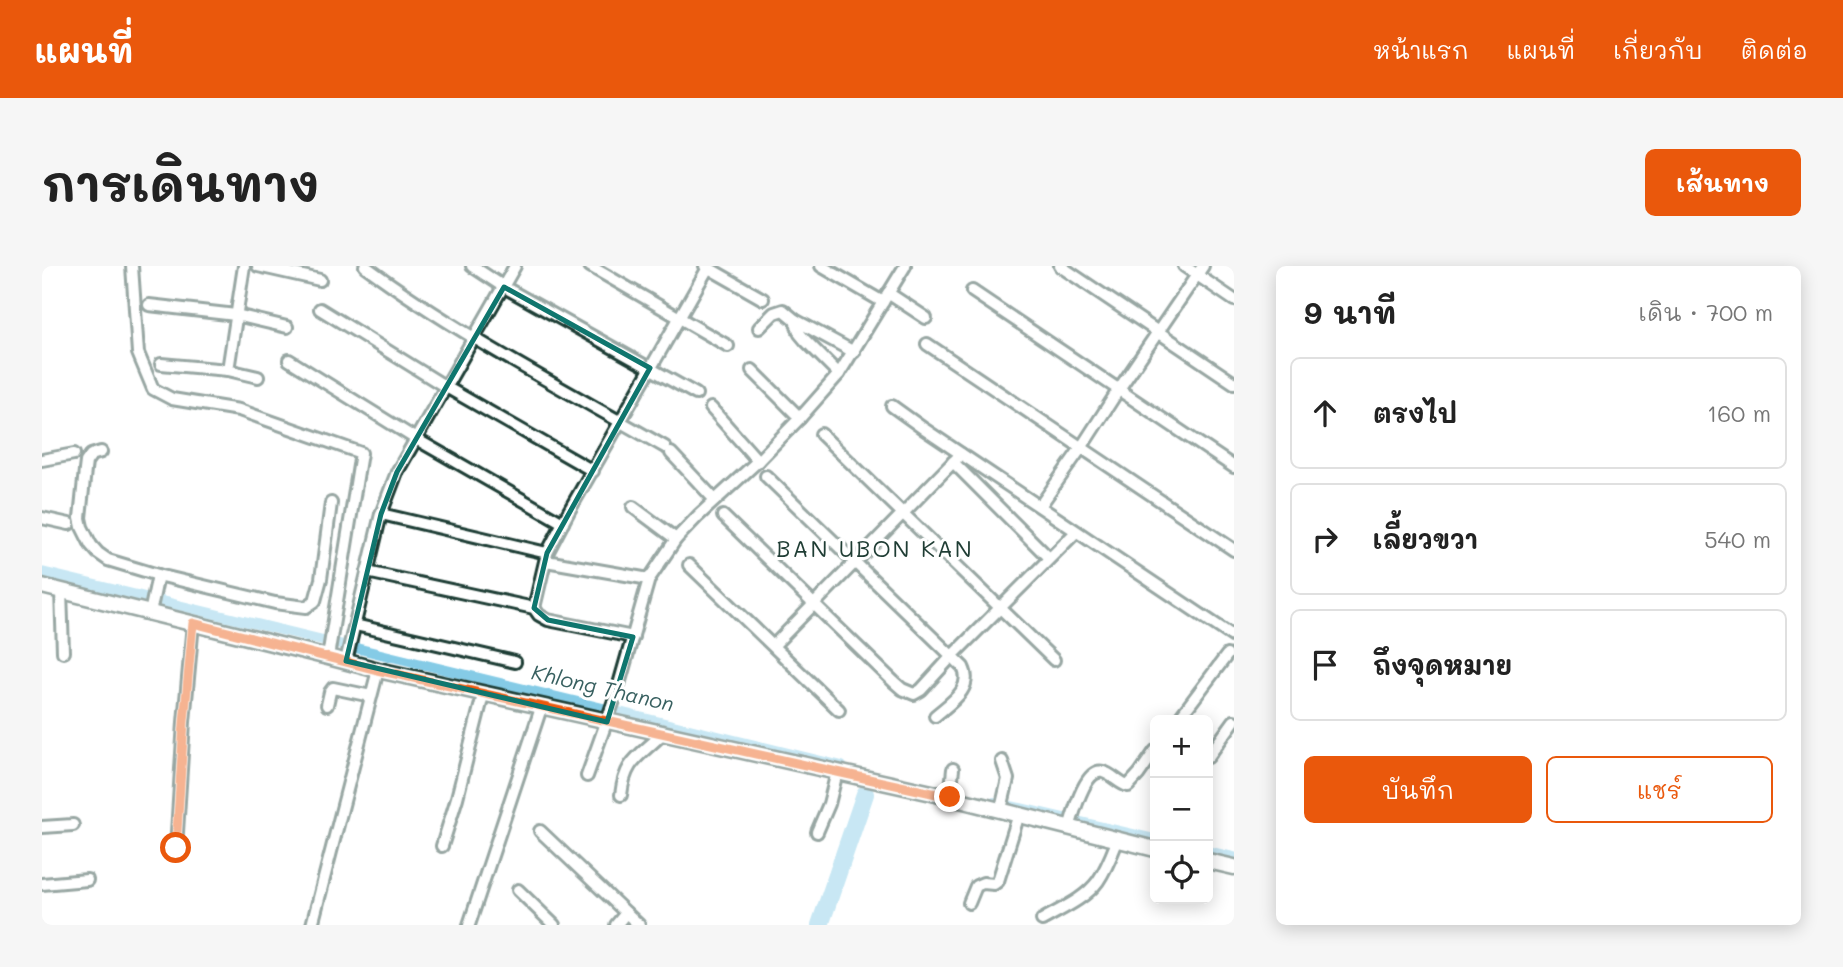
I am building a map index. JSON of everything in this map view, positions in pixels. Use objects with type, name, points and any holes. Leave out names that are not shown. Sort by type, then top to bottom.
[{"type":"street","points":[[132,266],[138,353],[153,389],[172,399],[239,410],[361,453],[328,656]]},
{"type":"street","points":[[228,370],[244,266]]},
{"type":"street","points":[[258,266],[320,280]]},
{"type":"street","points":[[365,266],[475,338],[668,450],[715,500]]},
{"type":"street","points":[[472,266],[696,394]]},
{"type":"street","points":[[347,658],[380,514],[397,472],[515,266]]},
{"type":"street","points":[[590,266],[728,346]]},
{"type":"street","points":[[821,266],[926,318]]},
{"type":"street","points":[[586,776],[616,695],[649,579],[676,539],[758,461],[839,374],[905,266]]},
{"type":"street","points":[[1060,266],[1234,383]]},
{"type":"street","points":[[1184,266],[1200,270],[1234,300]]},
{"type":"street","points":[[534,608],[547,557],[563,523],[707,267],[763,299]]},
{"type":"street","points":[[1040,506],[1082,448],[1200,270]]},
{"type":"street","points":[[972,291],[1234,467]]},
{"type":"street","points":[[149,305],[236,315],[286,327]]},
{"type":"street","points":[[320,309],[446,387],[593,471]]},
{"type":"street","points":[[759,328],[769,317],[783,310],[795,320],[854,352]]},
{"type":"street","points":[[795,320],[800,334],[839,374]]},
{"type":"street","points":[[927,344],[1234,550]]},
{"type":"street","points":[[289,360],[416,439],[563,523]]},
{"type":"street","points":[[161,364],[228,370],[258,377]]},
{"type":"street","points":[[752,370],[800,418]]},
{"type":"street","points":[[892,406],[957,458],[1040,506],[1234,637]]},
{"type":"street","points":[[711,408],[758,461]]},
{"type":"street","points":[[821,434],[1054,660]]},
{"type":"street","points":[[101,452],[91,455],[86,462],[80,518],[82,527],[93,547],[108,560],[158,578],[306,607],[315,601],[321,579],[331,502]]},
{"type":"street","points":[[42,460],[74,454]]},
{"type":"street","points":[[774,645],[957,458]]},
{"type":"street","points":[[957,458],[1049,558]]},
{"type":"street","points":[[766,476],[963,667],[967,680],[965,688],[935,716]]},
{"type":"street","points":[[634,507],[676,539]]},
{"type":"street","points":[[380,514],[547,557],[649,579]]},
{"type":"street","points":[[723,516],[894,682],[908,693],[914,694],[921,690],[1076,531]]},
{"type":"street","points":[[42,518],[69,524]]},
{"type":"street","points":[[690,565],[839,709]]},
{"type":"street","points":[[367,572],[534,608],[548,620],[634,637]]},
{"type":"street","points":[[151,608],[158,578]]},
{"type":"street","points":[[42,586],[151,608],[193,623],[328,656],[347,658],[377,670],[483,695],[541,708],[608,718],[662,734],[1002,807],[1018,814],[1070,824],[1150,848]]},
{"type":"street","points":[[61,591],[63,652]]},
{"type":"street","points":[[176,848],[193,623]]},
{"type":"street","points":[[355,627],[515,662]]},
{"type":"street","points":[[1182,715],[1227,655]]},
{"type":"street","points":[[312,925],[377,670]]},
{"type":"street","points":[[327,705],[333,688],[371,696]]},
{"type":"street","points":[[442,846],[457,799],[483,695]]},
{"type":"street","points":[[469,925],[541,708]]},
{"type":"street","points":[[1213,751],[1234,721]]},
{"type":"street","points":[[621,795],[625,773],[630,763],[662,734]]},
{"type":"street","points":[[1070,824],[1080,794],[1094,773],[1101,771],[1128,786],[1150,758]]},
{"type":"street","points":[[1002,761],[1007,779],[1002,807]]},
{"type":"street","points":[[817,832],[830,804],[837,772]]},
{"type":"street","points":[[950,795],[953,773]]},
{"type":"street","points":[[969,903],[976,886],[998,881],[1018,814]]},
{"type":"street","points":[[42,827],[73,825]]},
{"type":"street","points":[[540,831],[639,925]]},
{"type":"street","points":[[1042,920],[1087,893],[1106,868],[1118,839]]},
{"type":"street","points":[[1213,862],[1234,867]]},
{"type":"street","points":[[42,884],[87,880]]},
{"type":"street","points":[[518,890],[554,925]]},
{"type":"street","points":[[616,925],[626,913]]},
{"type":"highlighted area","points":[[504,287],[650,368],[547,553],[534,608],[548,620],[633,637],[607,722],[346,661],[381,514],[397,472]]},
{"type":"waterway","name":"Khlong Thanon","points":[[42,572],[842,766]]},
{"type":"waterway","points":[[820,925],[865,794]]},
{"type":"waterway","name":"Khlong Thanon","points":[[994,802],[1150,838]]},
{"type":"waterway","name":"Khlong Thanon","points":[[1213,852],[1234,857]]},
{"type":"district","name":"BAN UBON KAN","points":[[875,548]]},
{"type":"route","points":[[176,848],[193,623],[541,708],[950,797]]}]
